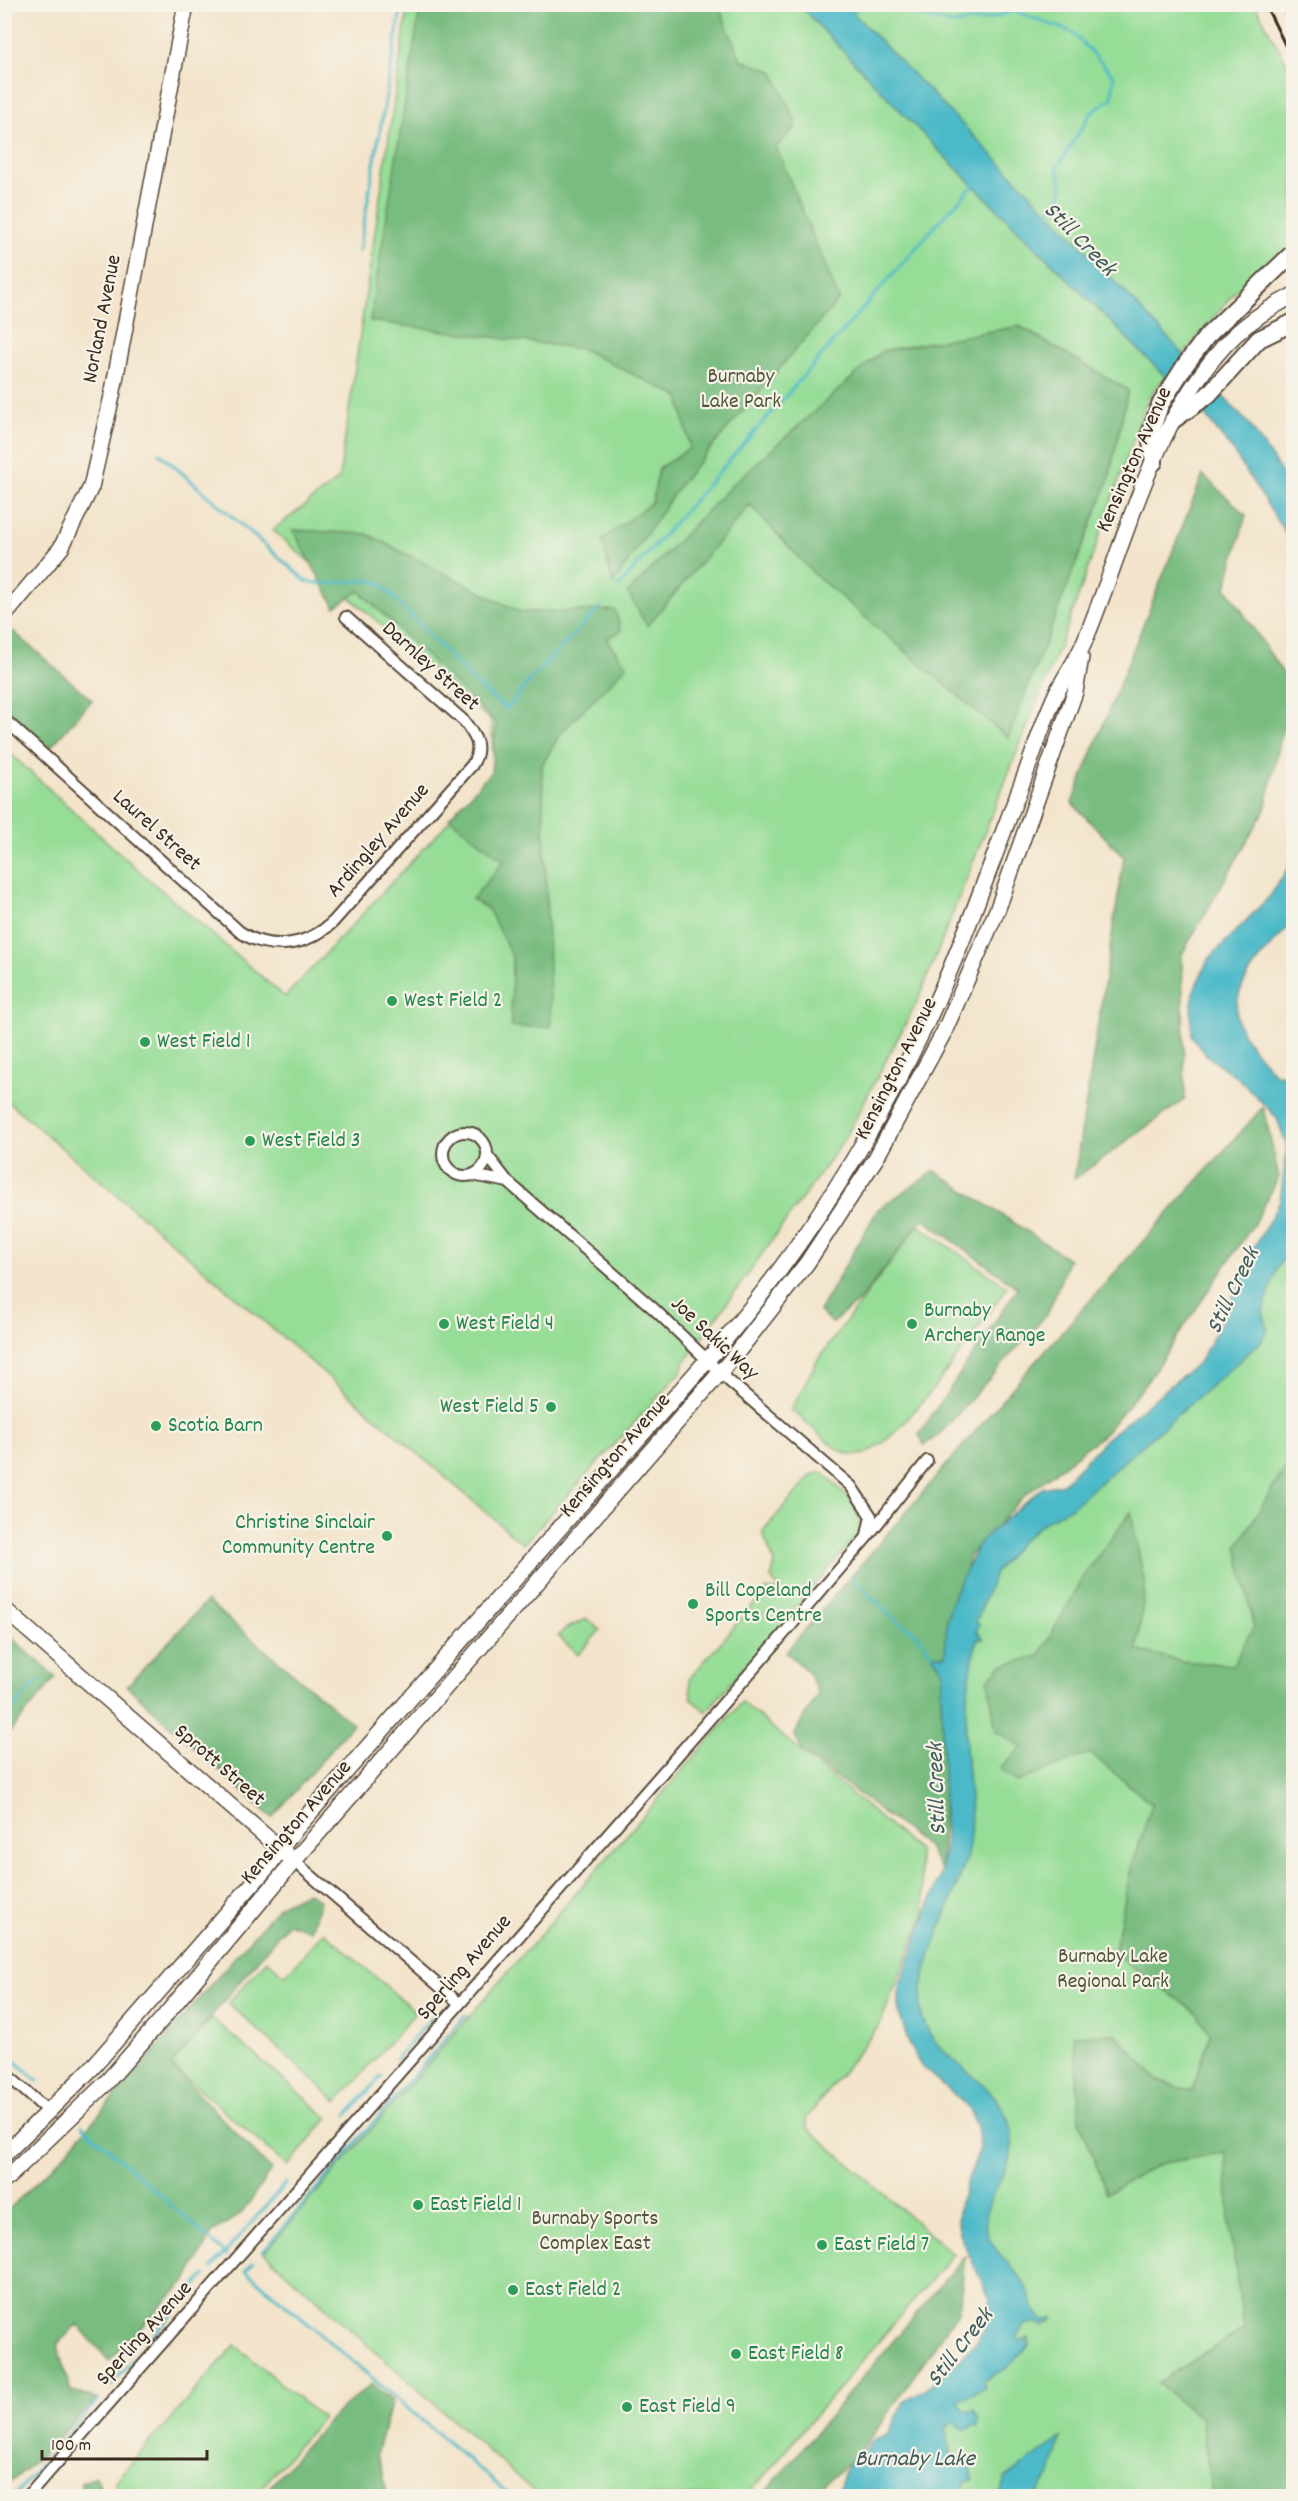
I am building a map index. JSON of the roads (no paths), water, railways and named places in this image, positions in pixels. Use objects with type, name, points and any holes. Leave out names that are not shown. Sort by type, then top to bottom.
[{"type":"main road","name":"Norland Avenue","points":[[4,616],[61,548],[91,487],[115,379],[186,4]]},
{"type":"main road","points":[[1154,462],[1150,434],[1160,405],[1186,364],[1207,336],[1293,252]]},
{"type":"main road","name":"Kensington Avenue","points":[[4,2156],[50,2113],[99,2060],[753,1306],[798,1244],[869,1130],[926,1025],[976,903],[1056,693],[1082,648],[1154,462],[1173,420],[1204,369],[1227,342],[1263,313],[1293,295]]},
{"type":"main road","points":[[1173,420],[1208,395],[1259,339],[1293,322]]},
{"type":"main road","name":"Kensington Avenue","points":[[4,2181],[105,2084],[141,2043],[294,1861],[719,1372],[807,1263],[876,1158],[944,1032],[1002,897],[1075,692],[1082,648]]},
{"type":"main road","name":"Sprott Street","points":[[4,1609],[294,1861]]},
{"type":"main road","points":[[50,2113],[61,2126]]},
{"type":"street","name":"Darnley Street","points":[[346,617],[464,721],[475,736],[479,751]]},
{"type":"street","name":"Laurel Street","points":[[4,719],[240,932],[262,942],[295,943]]},
{"type":"street","name":"Ardingley Avenue","points":[[295,943],[311,938],[333,922],[472,765],[479,751]]},
{"type":"street","name":"Joe Sakic Way","points":[[508,1182],[472,1175],[459,1176],[447,1168],[443,1153],[448,1140],[460,1132],[475,1134],[486,1144],[488,1155],[508,1182],[654,1309],[719,1372],[851,1486],[871,1516],[867,1537]]},
{"type":"street","points":[[472,1175],[483,1168],[488,1155]]},
{"type":"street","name":"Sperling Avenue","points":[[28,2496],[867,1537],[927,1461]]},
{"type":"street","name":"Sprott Street","points":[[294,1861],[459,2003]]},
{"type":"street","points":[[4,2072],[50,2113]]},
{"type":"water","points":[[799,5],[845,5],[1076,240],[1249,424],[1293,490],[1293,545],[1233,451],[1208,419],[938,150]]},
{"type":"water","points":[[1293,860],[1293,922],[1252,969],[1238,997],[1236,1011],[1245,1037],[1275,1074],[1287,1075],[1288,1089],[1293,1096],[1293,1242],[1277,1268],[1263,1312],[1268,1330],[1261,1342],[1072,1507],[1041,1524],[1018,1545],[995,1572],[976,1622],[980,1624],[976,1631],[984,1639],[977,1639],[966,1706],[966,1747],[971,1815],[969,1842],[962,1872],[928,1962],[921,2004],[923,2020],[932,2037],[943,2050],[985,2086],[997,2099],[1006,2115],[1012,2135],[1012,2149],[987,2212],[986,2225],[989,2238],[1026,2286],[1038,2316],[1042,2320],[1054,2318],[1043,2326],[1036,2323],[1024,2325],[1017,2337],[1019,2341],[1028,2338],[1029,2345],[1007,2368],[983,2381],[985,2388],[958,2400],[965,2411],[974,2409],[979,2420],[978,2426],[973,2425],[971,2428],[962,2429],[953,2421],[945,2429],[953,2458],[971,2466],[973,2480],[964,2483],[966,2496],[879,2496],[877,2493],[865,2490],[856,2496],[833,2496],[840,2489],[842,2476],[852,2458],[863,2454],[873,2441],[888,2433],[904,2401],[937,2380],[970,2349],[984,2329],[991,2301],[959,2234],[960,2201],[980,2148],[977,2126],[968,2107],[921,2066],[910,2047],[899,2013],[899,1987],[940,1876],[945,1845],[941,1690],[944,1673],[932,1654],[945,1656],[947,1620],[954,1594],[980,1541],[1042,1488],[1063,1484],[1106,1439],[1200,1361],[1225,1315],[1254,1247],[1280,1202],[1287,1147],[1277,1118],[1237,1077],[1207,1056],[1192,1036],[1191,1014],[1193,992],[1208,960],[1270,896]]},
{"type":"water","name":"Burnaby Lake","points":[[1061,2438],[1051,2474],[1036,2496],[1000,2496],[1005,2478]]},
{"type":"waterway","points":[[359,251],[402,4]]},
{"type":"waterway","points":[[851,13],[866,4]]},
{"type":"waterway","name":"Still Creek","points":[[872,4],[953,24],[988,19],[1014,11],[1072,32],[1114,76],[1112,98],[1091,113],[1057,168],[1062,193],[1047,213]]},
{"type":"waterway","points":[[618,587],[943,217],[977,182]]},
{"type":"waterway","points":[[159,453],[306,581],[326,584],[361,580],[380,583],[478,686],[507,709],[529,681],[601,606]]},
{"type":"waterway","points":[[1287,1075],[1294,1069]]},
{"type":"waterway","points":[[853,1579],[895,1620],[916,1633],[932,1654]]},
{"type":"waterway","points":[[4,1718],[38,1680]]},
{"type":"waterway","points":[[263,2251],[465,2016]]},
{"type":"waterway","points":[[396,2059],[431,2018]]},
{"type":"waterway","points":[[4,2052],[38,2081]]},
{"type":"waterway","points":[[347,2115],[381,2076]]},
{"type":"waterway","points":[[82,2125],[227,2255]]},
{"type":"waterway","points":[[212,2268],[286,2183]]},
{"type":"waterway","points":[[253,2262],[246,2271],[511,2496]]},
{"type":"waterway","points":[[110,2386],[205,2275]]},
{"type":"waterway","points":[[14,2496],[98,2400]]},
{"type":"railway","points":[[1265,4],[1294,63]]},
{"type":"railway","points":[[1282,4],[1294,27]]},
{"type":"place","name":"West Field 2","points":[[392,1001]]},
{"type":"place","name":"West Field 1","points":[[145,1042]]},
{"type":"place","name":"West Field 3","points":[[250,1141]]},
{"type":"place","name":"West Field 4","points":[[444,1324]]},
{"type":"place","name":"Burnaby Archery Range","points":[[912,1324]]},
{"type":"place","name":"West Field 5","points":[[551,1407]]},
{"type":"place","name":"Scotia Barn","points":[[156,1426]]},
{"type":"place","name":"Christine Sinclair Community Centre","points":[[387,1536]]},
{"type":"place","name":"Bill Copeland Sports Centre","points":[[693,1604]]},
{"type":"place","name":"East Field 1","points":[[418,2205]]},
{"type":"place","name":"East Field 7","points":[[822,2245]]},
{"type":"place","name":"East Field 2","points":[[513,2290]]},
{"type":"place","name":"East Field 8","points":[[736,2354]]},
{"type":"place","name":"East Field 9","points":[[627,2407]]},
{"type":"park label","name":"Burnaby Lake Park","points":[[741,390]]},
{"type":"park label","name":"Burnaby Lake Regional Park","points":[[1113,1970]]},
{"type":"park label","name":"Burnaby Sports Complex East","points":[[595,2232]]}]
